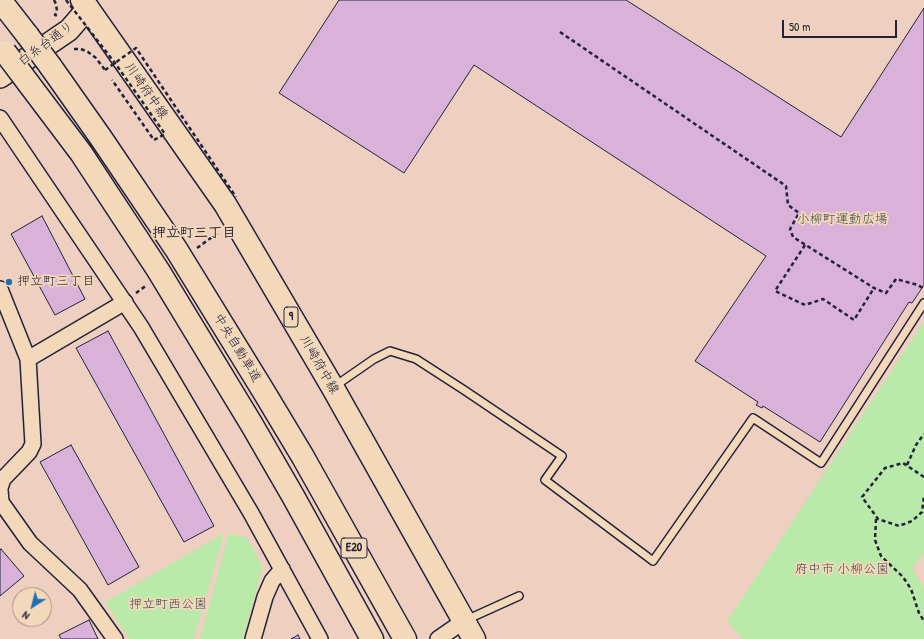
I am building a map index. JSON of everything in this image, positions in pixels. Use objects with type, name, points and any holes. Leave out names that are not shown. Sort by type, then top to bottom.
[{"type":"main road","name":"中央自動車道","points":[[0,0],[28,36],[101,138],[176,249],[303,457],[405,639]]},
{"type":"main road","name":"川崎府中線","points":[[87,2],[224,204],[333,388],[469,630]]},
{"type":"main road","name":"中央自動車道","points":[[3,48],[81,153],[158,270],[252,425],[372,639]]},
{"type":"street","name":"白糸台通り","points":[[0,78],[69,30],[87,2]]},
{"type":"street","points":[[0,118],[141,326],[252,513],[320,639]]},
{"type":"street","points":[[0,290],[28,359],[33,444],[29,452],[3,479],[0,489],[1,502],[30,543],[80,590],[115,639]]},
{"type":"street","points":[[28,359],[125,302]]},
{"type":"street","points":[[254,639],[265,597],[272,581],[282,569]]},
{"type":"street","points":[[438,639],[469,630]]},
{"type":"lane","points":[[333,388],[374,359],[390,351],[416,359],[562,456],[545,480],[653,561],[753,418],[822,463],[924,303]]},
{"type":"lane","points":[[469,630],[519,596]]},
{"type":"path","points":[[54,0],[57,10],[55,15]]},
{"type":"path","points":[[66,0],[115,63],[165,134],[154,140],[112,80]]},
{"type":"path","points":[[560,32],[786,186],[788,205],[799,213],[790,229],[793,237],[874,288],[886,293],[896,279],[918,285],[924,289]]},
{"type":"path","points":[[73,49],[81,49],[88,52],[96,58],[105,70],[136,48],[236,197]]},
{"type":"path","points":[[195,250],[219,232]]},
{"type":"path","points":[[805,245],[775,291],[806,304],[823,299],[854,320],[874,288]]},
{"type":"path","points":[[907,465],[916,445],[924,434]]},
{"type":"path","points":[[924,477],[903,463],[885,468],[862,497],[878,519],[899,526],[912,521],[922,512],[924,496]]},
{"type":"path","points":[[876,519],[875,540],[880,556],[903,577],[911,588],[919,613],[924,621]]},
{"type":"green space","name":"府中市 小柳公園","points":[[924,321],[924,552],[912,569],[924,587],[924,639],[742,639],[727,621]]},
{"type":"green space","name":"押立町西公園","points":[[224,533],[194,639],[129,639],[105,602]]},
{"type":"green space","points":[[229,533],[247,538],[263,567],[243,639],[200,639]]},
{"type":"building","name":"小柳町運動広場","points":[[339,0],[626,0],[841,137],[924,8],[924,285],[912,303],[909,302],[820,442],[763,406],[762,408],[756,405],[758,402],[695,361],[766,256],[474,65],[404,173],[279,93]]},
{"type":"building","points":[[42,216],[85,299],[55,315],[11,234]]},
{"type":"building","points":[[108,331],[214,526],[184,542],[76,348]]},
{"type":"building","points":[[71,445],[139,567],[108,585],[40,462]]},
{"type":"building","points":[[1,549],[24,576],[0,596],[0,550]]},
{"type":"building","points":[[89,620],[98,639],[61,639],[59,635]]},
{"type":"building","points":[[298,635],[300,639],[291,639]]},
{"type":"place","name":"押立町三丁目","points":[[9,282]]},
{"type":"district","name":"押立町三丁目","points":[[194,233]]}]
